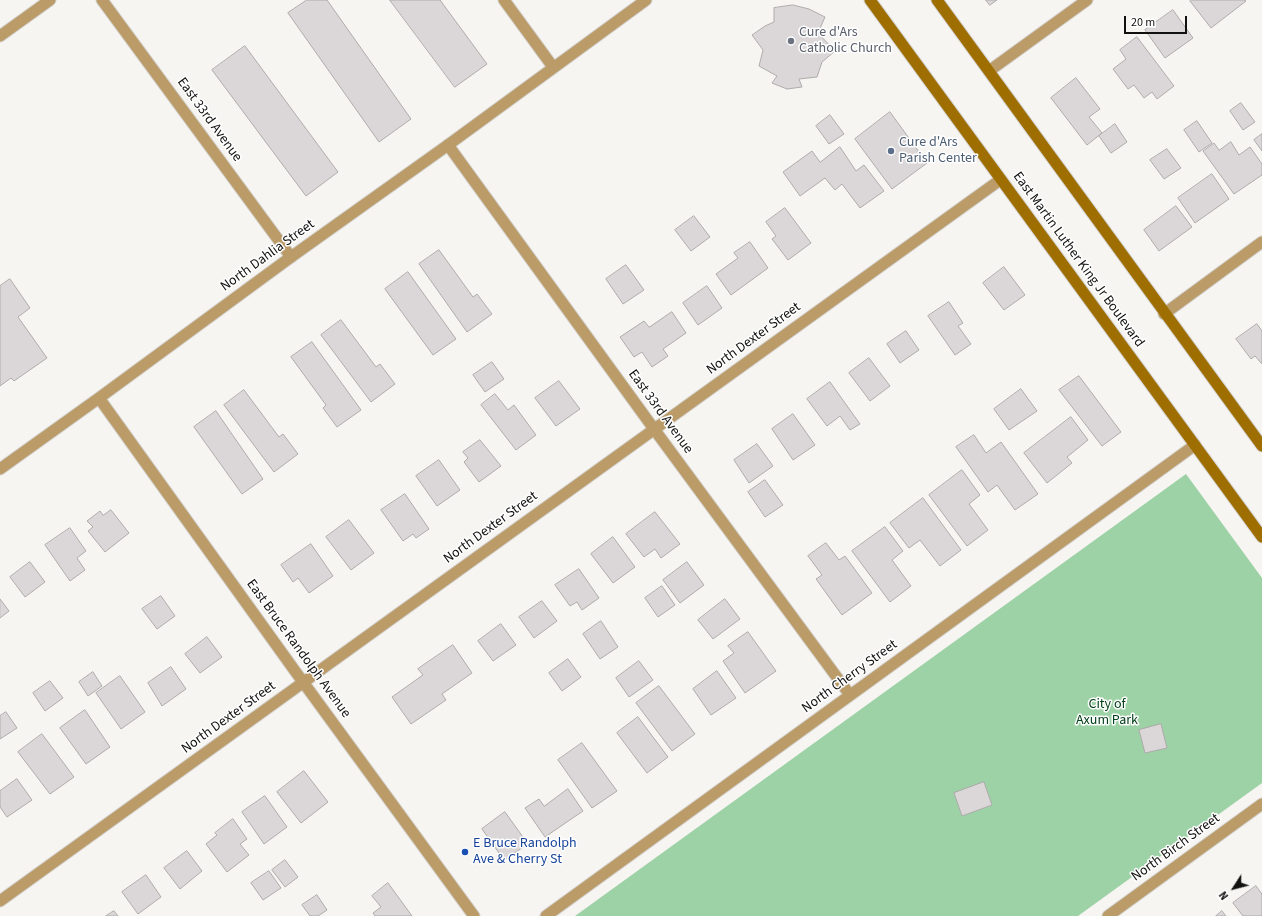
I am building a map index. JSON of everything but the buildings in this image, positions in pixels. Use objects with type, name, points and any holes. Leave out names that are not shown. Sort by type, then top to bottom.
[{"type":"main road","name":"East Martin Luther King Jr Boulevard","points":[[870,0],[1262,537]]},
{"type":"main road","points":[[937,0],[1164,314],[1262,446]]},
{"type":"street","points":[[0,36],[50,0]]},
{"type":"street","name":"East 33rd Avenue","points":[[102,0],[291,257]]},
{"type":"street","points":[[504,0],[553,67]]},
{"type":"street","name":"North Dahlia Street","points":[[0,469],[646,0]]},
{"type":"street","points":[[989,71],[1087,0]]},
{"type":"street","name":"East 33rd Avenue","points":[[448,145],[654,429],[850,695]]},
{"type":"street","name":"North Dexter Street","points":[[0,901],[1000,180]]},
{"type":"street","points":[[1164,314],[1262,242]]},
{"type":"street","name":"East Bruce Randolph Avenue","points":[[99,398],[474,916]]},
{"type":"street","name":"North Cherry Street","points":[[546,916],[1195,445]]},
{"type":"street","name":"North Birch Street","points":[[1108,916],[1262,804]]},
{"type":"green space","name":"City of Axum Park","points":[[1186,474],[1262,578],[1262,783],[1078,916],[575,916]]},
{"type":"place","name":"Cure d'Ars Catholic Church","points":[[791,41]]},
{"type":"place","name":"Cure d'Ars Parish Center","points":[[891,151]]},
{"type":"place","name":"E Bruce Randolph Ave & Cherry St","points":[[465,852]]}]
